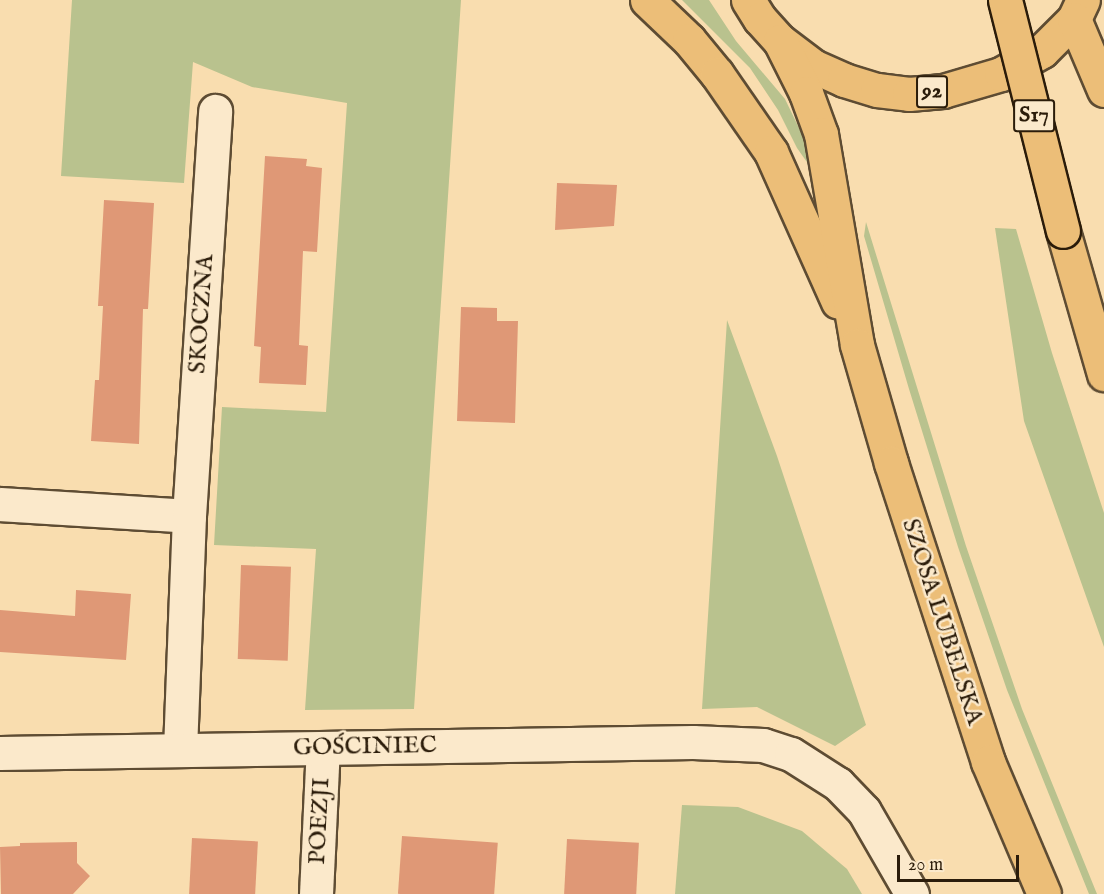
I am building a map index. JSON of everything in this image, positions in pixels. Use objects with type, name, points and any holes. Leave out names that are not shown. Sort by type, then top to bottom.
[{"type":"main road","points":[[647,0],[703,57],[771,152],[857,345]]},
{"type":"main road","name":"92","points":[[748,0],[760,19],[780,41],[813,66],[844,80],[877,90],[909,94],[943,91],[1001,74],[1042,51],[1078,9]]},
{"type":"main road","name":"S17","points":[[1005,0],[1063,231],[1104,374]]},
{"type":"main road","points":[[1078,9],[1104,90]]},
{"type":"main road","points":[[780,41],[806,93],[821,134],[857,345]]},
{"type":"main road","name":"SZOSA LUBELSKA","points":[[857,345],[891,463],[962,689],[992,774],[1044,894]]},
{"type":"street","name":"SKOCZNA","points":[[180,750],[189,516],[215,111]]},
{"type":"street","points":[[0,504],[189,516]]},
{"type":"street","name":"GOŚCINIEC","points":[[0,753],[730,742],[763,745],[791,754],[838,784],[864,811],[912,894]]},
{"type":"street","name":"POEZJI","points":[[316,894],[323,748]]},
{"type":"green space","points":[[72,0],[461,0],[414,709],[305,710],[316,549],[214,545],[222,407],[326,412],[347,103],[252,87],[193,62],[184,183],[61,176]]},
{"type":"green space","points":[[682,0],[709,0],[736,41],[785,99],[811,153],[816,175],[797,148],[778,110],[750,68]]},
{"type":"green space","points":[[866,222],[966,546],[1022,709],[1097,894],[1089,894],[1007,690],[958,547],[909,389],[864,236]]},
{"type":"green space","points":[[995,228],[1016,229],[1052,353],[1104,513],[1104,647],[1024,421]]},
{"type":"green space","points":[[727,320],[777,456],[866,725],[835,746],[757,707],[702,709]]},
{"type":"green space","points":[[682,805],[738,807],[802,831],[847,869],[862,894],[675,894]]},
{"type":"building","points":[[265,156],[307,159],[306,166],[322,168],[317,252],[303,251],[299,345],[308,346],[306,385],[259,383],[261,347],[254,346]]},
{"type":"building","points":[[557,183],[617,185],[614,226],[555,230]]},
{"type":"building","points":[[104,200],[154,203],[148,309],[143,309],[139,444],[91,441],[95,380],[99,380],[103,306],[98,306]]},
{"type":"building","points":[[461,307],[497,308],[497,321],[518,321],[515,423],[457,421]]},
{"type":"building","points":[[241,565],[291,567],[288,661],[238,659]]},
{"type":"building","points":[[76,590],[131,594],[126,660],[0,652],[0,610],[75,616]]},
{"type":"building","points":[[402,836],[498,843],[494,894],[398,894]]},
{"type":"building","points":[[192,838],[258,841],[255,894],[189,894]]},
{"type":"building","points":[[567,839],[639,843],[636,894],[564,894]]},
{"type":"building","points":[[77,842],[77,863],[90,876],[73,894],[1,894],[0,847],[20,846],[20,843]]}]
